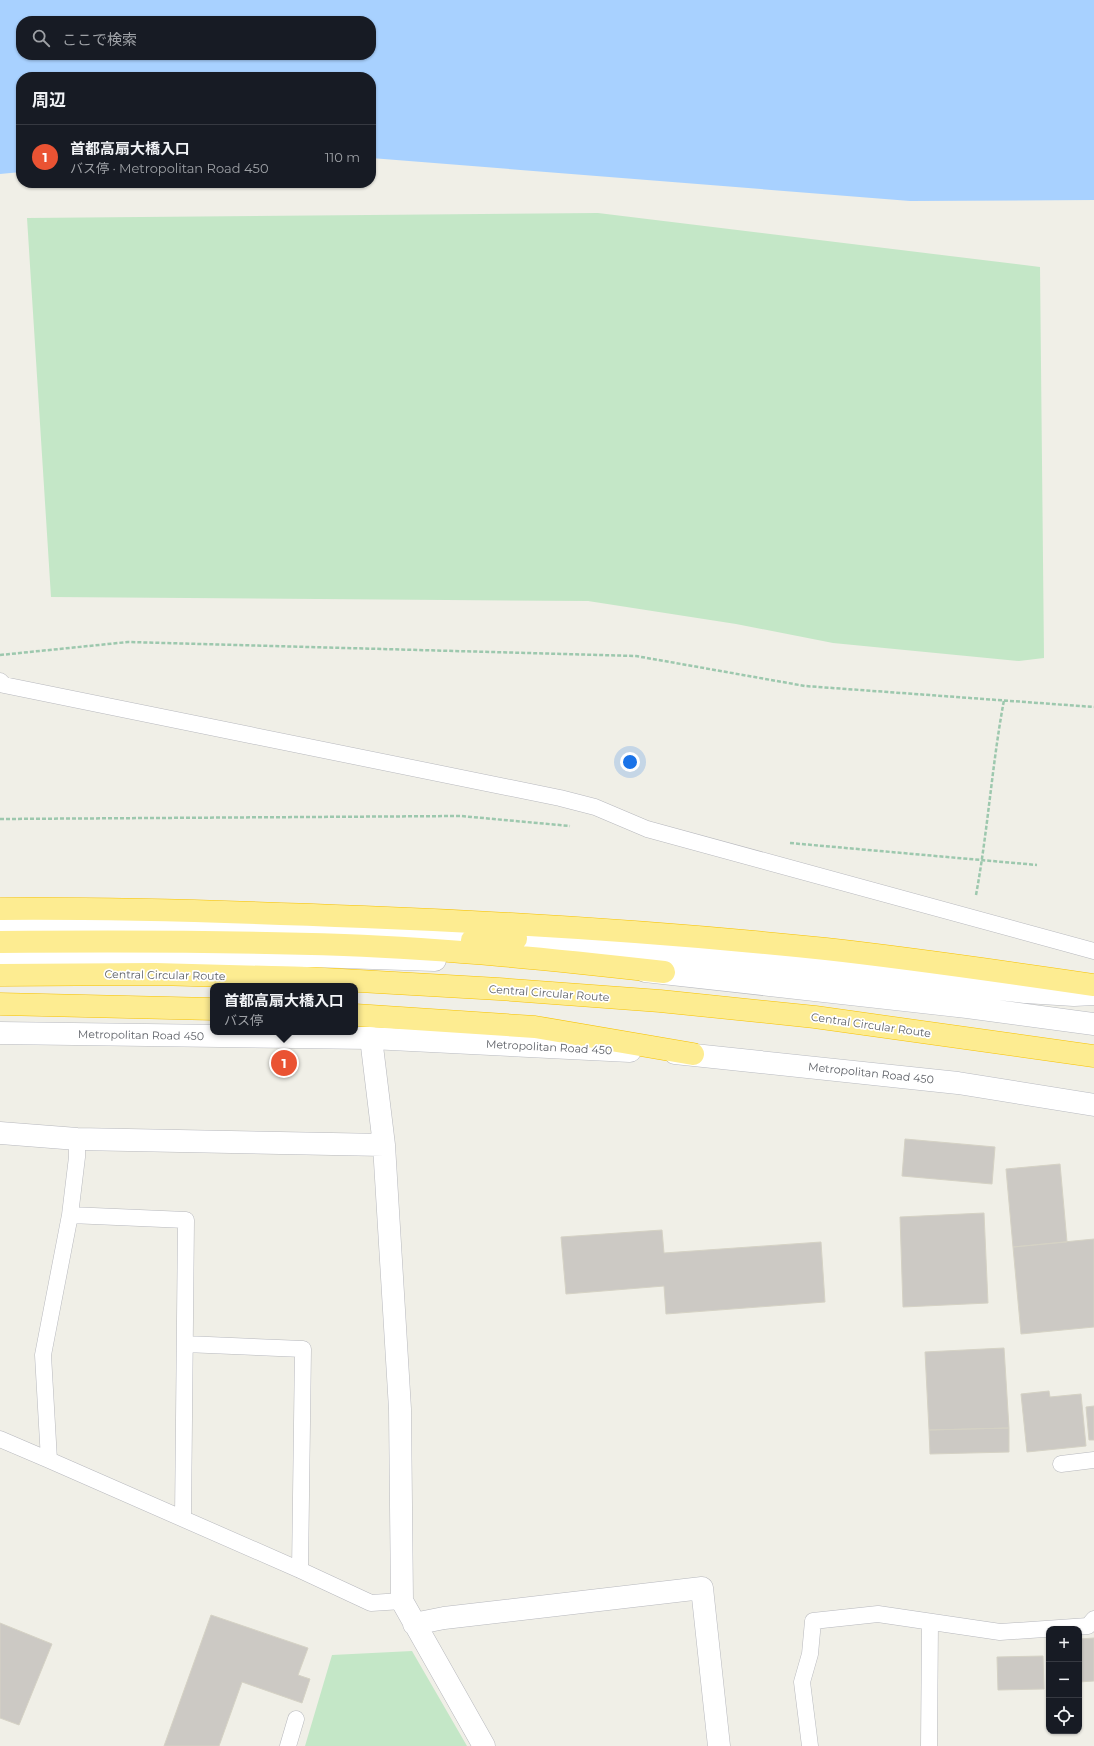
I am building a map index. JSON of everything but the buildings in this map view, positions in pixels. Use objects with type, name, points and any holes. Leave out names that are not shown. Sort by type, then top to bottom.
[{"type":"highway","points":[[0,909],[159,910],[302,914],[493,922],[625,931],[828,950],[1094,985]]},
{"type":"highway","points":[[345,945],[516,939]]},
{"type":"highway","points":[[0,942],[156,941],[345,945],[514,956],[664,972]]},
{"type":"highway","name":"Central Circular Route","points":[[0,975],[155,974],[307,978],[499,989],[652,1000],[815,1017],[1094,1056]]},
{"type":"highway","points":[[1,1004],[210,1009]]},
{"type":"highway","points":[[358,1015],[535,1028],[693,1054]]},
{"type":"main road","points":[[0,927],[273,930],[516,939],[681,954],[1026,992],[1074,995],[1094,994]]},
{"type":"main road","points":[[0,955],[311,956],[485,962],[664,972],[1094,1024]]},
{"type":"main road","name":"Metropolitan Road 450","points":[[0,1033],[371,1038],[693,1054],[958,1083],[1094,1105]]},
{"type":"main road","points":[[371,1038],[384,1145],[400,1409],[402,1601],[484,1746]]},
{"type":"main road","points":[[0,1133],[77,1139],[384,1145]]},
{"type":"main road","points":[[414,1624],[444,1618],[702,1588],[719,1746]]},
{"type":"lane","points":[[0,682],[4,685],[560,798],[596,807],[647,829],[1094,952]]},
{"type":"lane","points":[[49,1460],[43,1355],[70,1215],[77,1157],[77,1139]]},
{"type":"lane","points":[[70,1215],[186,1220],[183,1518]]},
{"type":"lane","points":[[185,1344],[303,1349],[300,1570]]},
{"type":"lane","points":[[0,1439],[183,1518],[371,1603],[402,1601]]},
{"type":"lane","points":[[1061,1464],[1094,1460]]},
{"type":"lane","points":[[810,1746],[802,1682],[810,1654],[813,1621],[878,1614],[1000,1632],[1088,1626],[1094,1619]]},
{"type":"lane","points":[[929,1746],[930,1622]]},
{"type":"lane","points":[[288,1746],[296,1719]]},
{"type":"path","points":[[0,655],[128,642],[636,656],[805,686],[1094,707]]},
{"type":"path","points":[[972,919],[982,860],[997,738],[1004,700]]},
{"type":"path","points":[[0,820],[462,816],[576,826]]},
{"type":"path","points":[[787,842],[1037,865]]},
{"type":"green space","points":[[598,213],[1040,267],[1044,658],[1019,661],[833,643],[736,624],[588,601],[51,597],[27,218]]},
{"type":"green space","points":[[412,1651],[467,1746],[305,1746],[332,1655]]},
{"type":"water","points":[[0,0],[1094,0],[1094,200],[910,201],[376,158],[376,72],[16,72],[16,172],[0,174]]},
{"type":"place","name":"首都高扇大橋入口","points":[[284,1063]]}]
